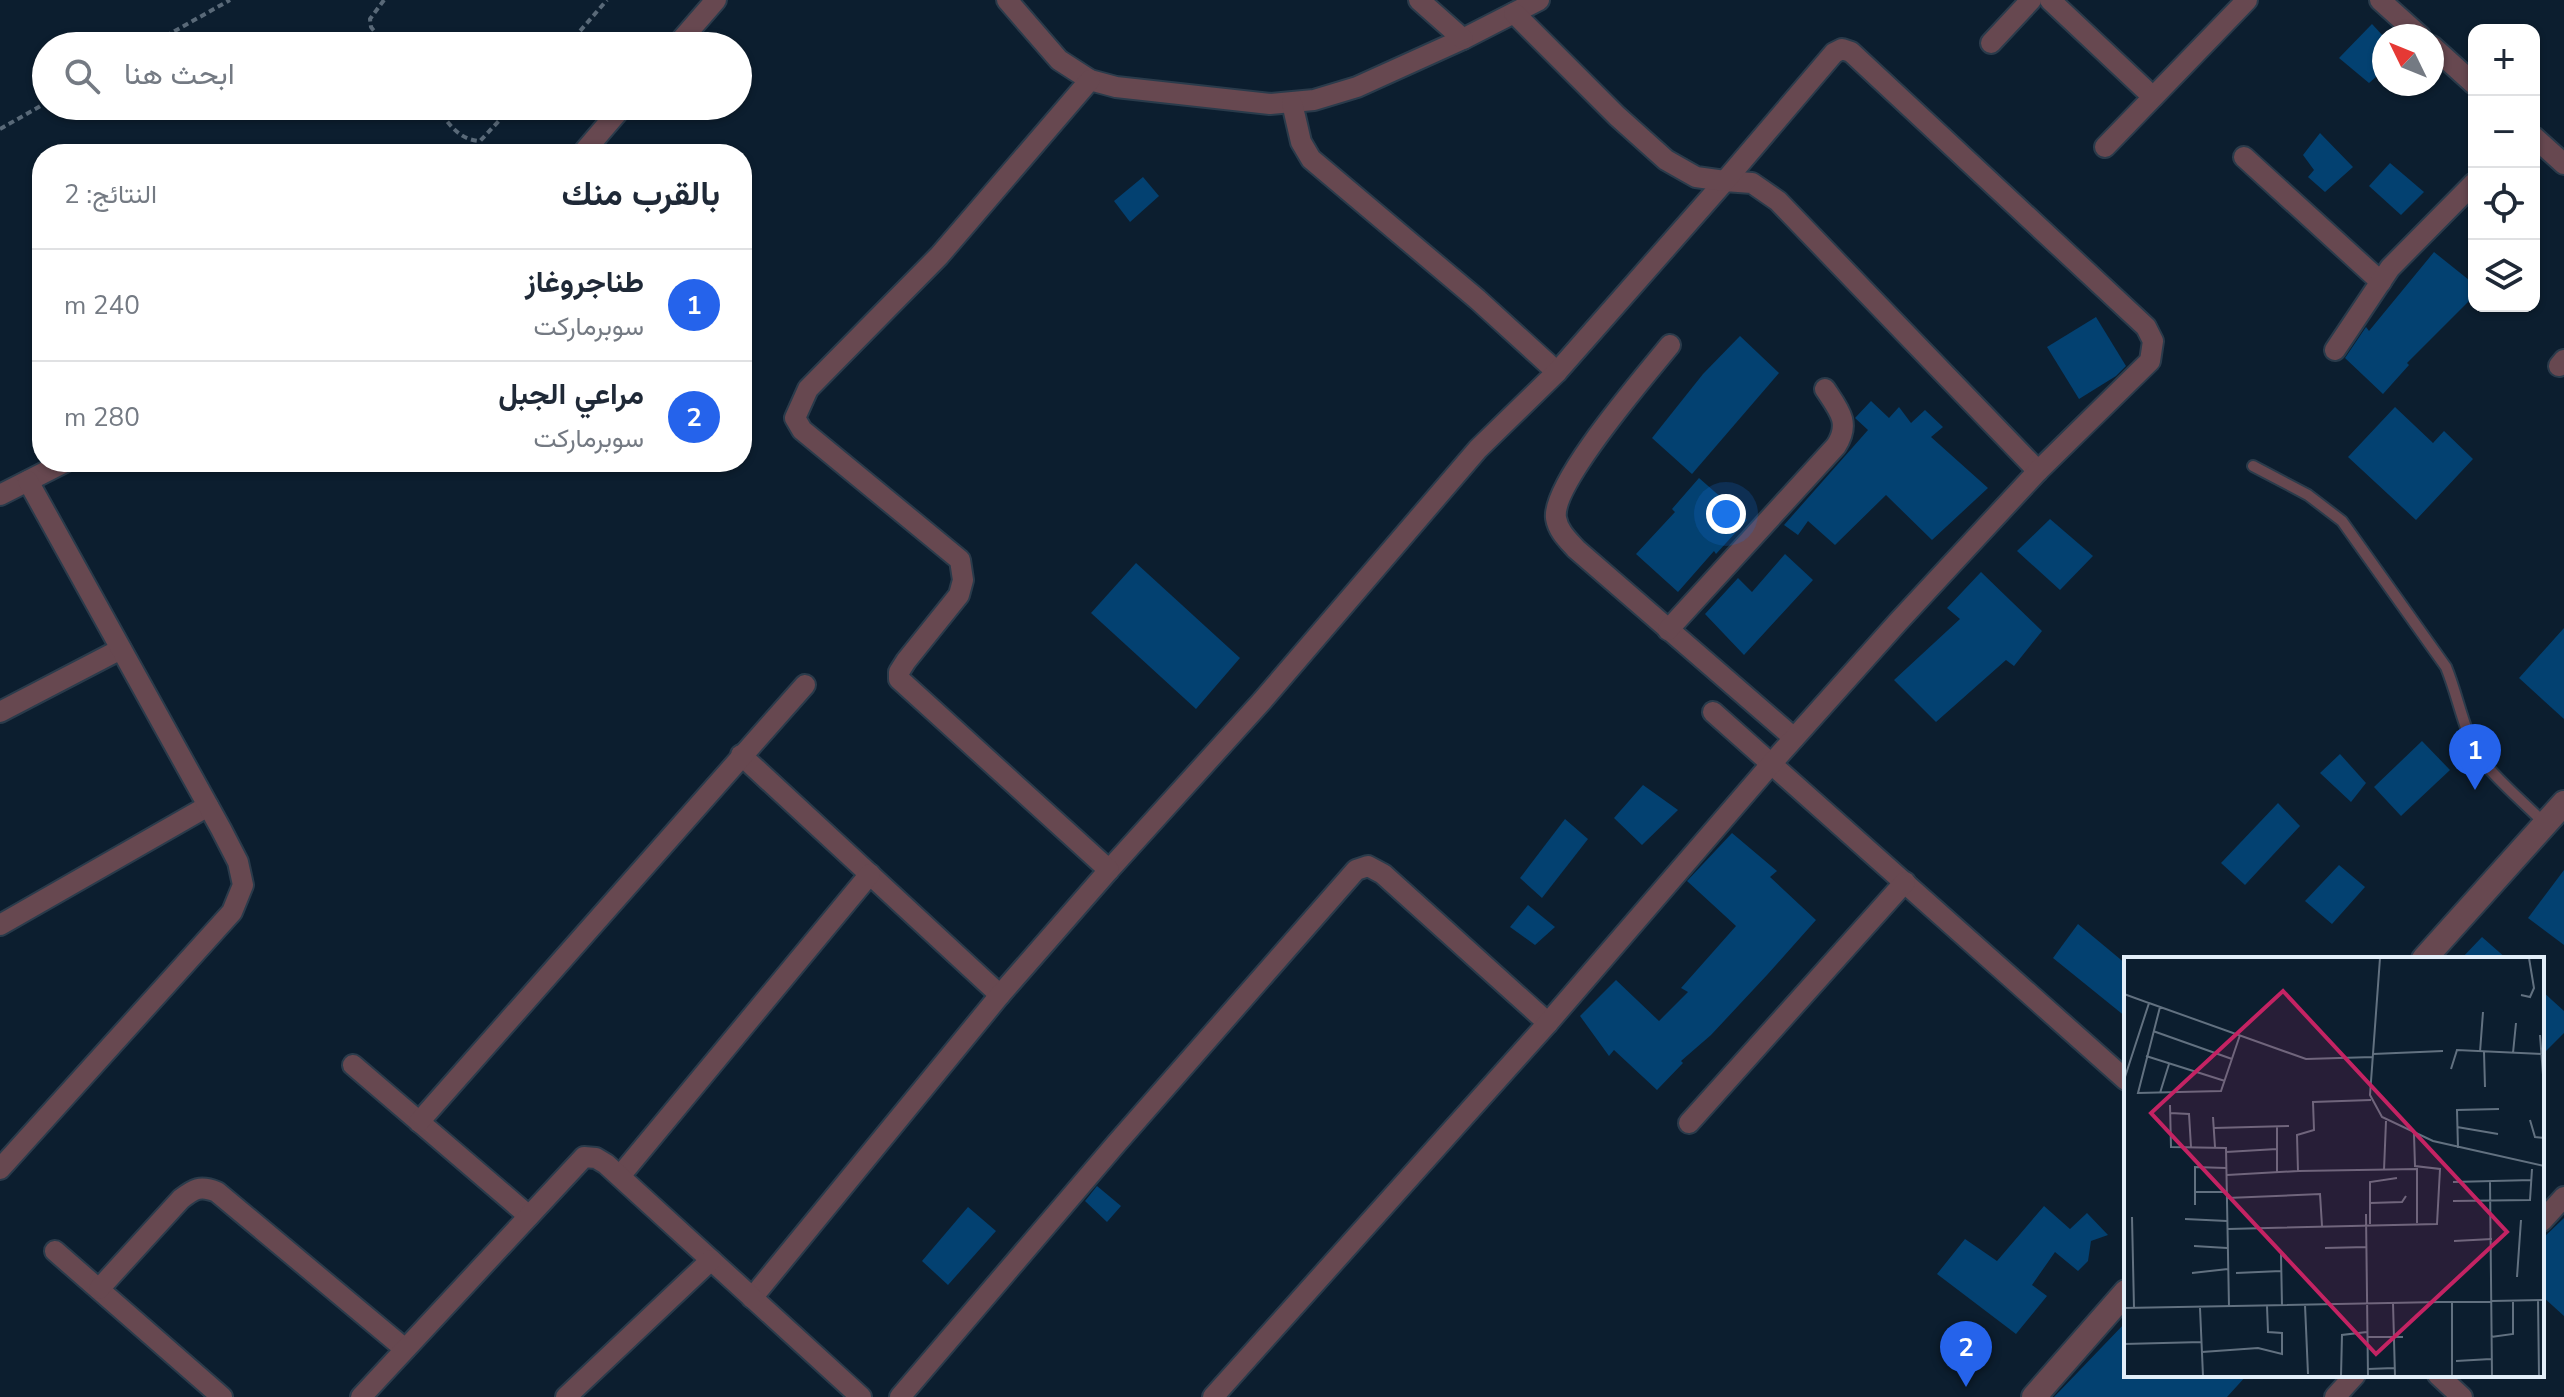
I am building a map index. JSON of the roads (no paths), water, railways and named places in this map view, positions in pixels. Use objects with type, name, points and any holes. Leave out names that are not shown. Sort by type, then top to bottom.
[{"type":"street","points":[[688,32],[716,0]]},
{"type":"street","points":[[1007,0],[1059,60],[1090,80],[1116,87],[1248,102],[1292,103],[1357,87],[1463,39],[1539,0]]},
{"type":"street","points":[[1419,0],[1463,39]]},
{"type":"street","points":[[1991,43],[2031,0]]},
{"type":"street","points":[[2050,0],[2153,97]]},
{"type":"street","points":[[2105,147],[2247,0]]},
{"type":"street","points":[[2380,0],[2407,24]]},
{"type":"street","points":[[1514,13],[1617,116],[1666,160],[1696,177],[1752,183],[1778,201],[2038,471]]},
{"type":"street","points":[[752,1298],[1000,995],[1262,701],[1478,449],[1557,372],[1834,53],[1842,49],[1851,52],[2146,327],[2153,341],[2150,361],[2038,471],[1794,738],[1548,1023],[1213,1397]]},
{"type":"street","points":[[2444,57],[2468,79]]},
{"type":"street","points":[[1090,80],[939,256],[808,389],[795,418],[802,430],[960,560],[963,580],[959,595],[906,661],[899,672],[899,679],[1109,870]]},
{"type":"street","points":[[1292,103],[1301,142],[1311,159],[1477,299],[1557,372]]},
{"type":"street","points":[[591,144],[611,120]]},
{"type":"street","points":[[2540,142],[2564,164]]},
{"type":"street","points":[[2244,157],[2381,282]]},
{"type":"street","points":[[2335,350],[2390,268],[2468,189]]},
{"type":"street","points":[[1670,345],[1588,450],[1558,502],[1556,518],[1562,534],[1576,549],[1794,738]]},
{"type":"street","points":[[1668,630],[1844,435],[1844,424],[1825,389]]},
{"type":"street","points":[[0,495],[46,472]]},
{"type":"street","points":[[0,1169],[232,912],[243,885],[238,862],[28,481]]},
{"type":"street","points":[[0,712],[121,649]]},
{"type":"street","points":[[419,1122],[805,685]]},
{"type":"street","points":[[1713,712],[2124,1078]]},
{"type":"street","points":[[741,755],[1000,995]]},
{"type":"street","points":[[2426,957],[2564,803]]},
{"type":"street","points":[[0,925],[208,806]]},
{"type":"street","points":[[900,1397],[1356,870],[1368,866],[1383,874],[1548,1023]]},
{"type":"street","points":[[620,1176],[870,874]]},
{"type":"street","points":[[1689,1123],[1905,882]]},
{"type":"street","points":[[353,1065],[529,1216]]},
{"type":"street","points":[[361,1397],[584,1157],[596,1158],[620,1176],[851,1394]]},
{"type":"street","points":[[99,1289],[181,1199],[194,1189],[204,1187],[217,1192],[405,1349]]},
{"type":"street","points":[[2544,1191],[2562,1203],[2544,1219]]},
{"type":"street","points":[[55,1251],[222,1397]]},
{"type":"street","points":[[566,1397],[711,1260]]},
{"type":"street","points":[[2034,1397],[2124,1294]]},
{"type":"street","points":[[2335,1397],[2353,1377]]},
{"type":"street","points":[[2440,1377],[2462,1397]]},
{"type":"lane","points":[[2253,466],[2308,495],[2342,521],[2446,667],[2480,758],[2545,824]]},
{"type":"place","name":"طناجروغاز","points":[[2475,790]]},
{"type":"place","name":"مراعي الجبل","points":[[1966,1387]]}]
